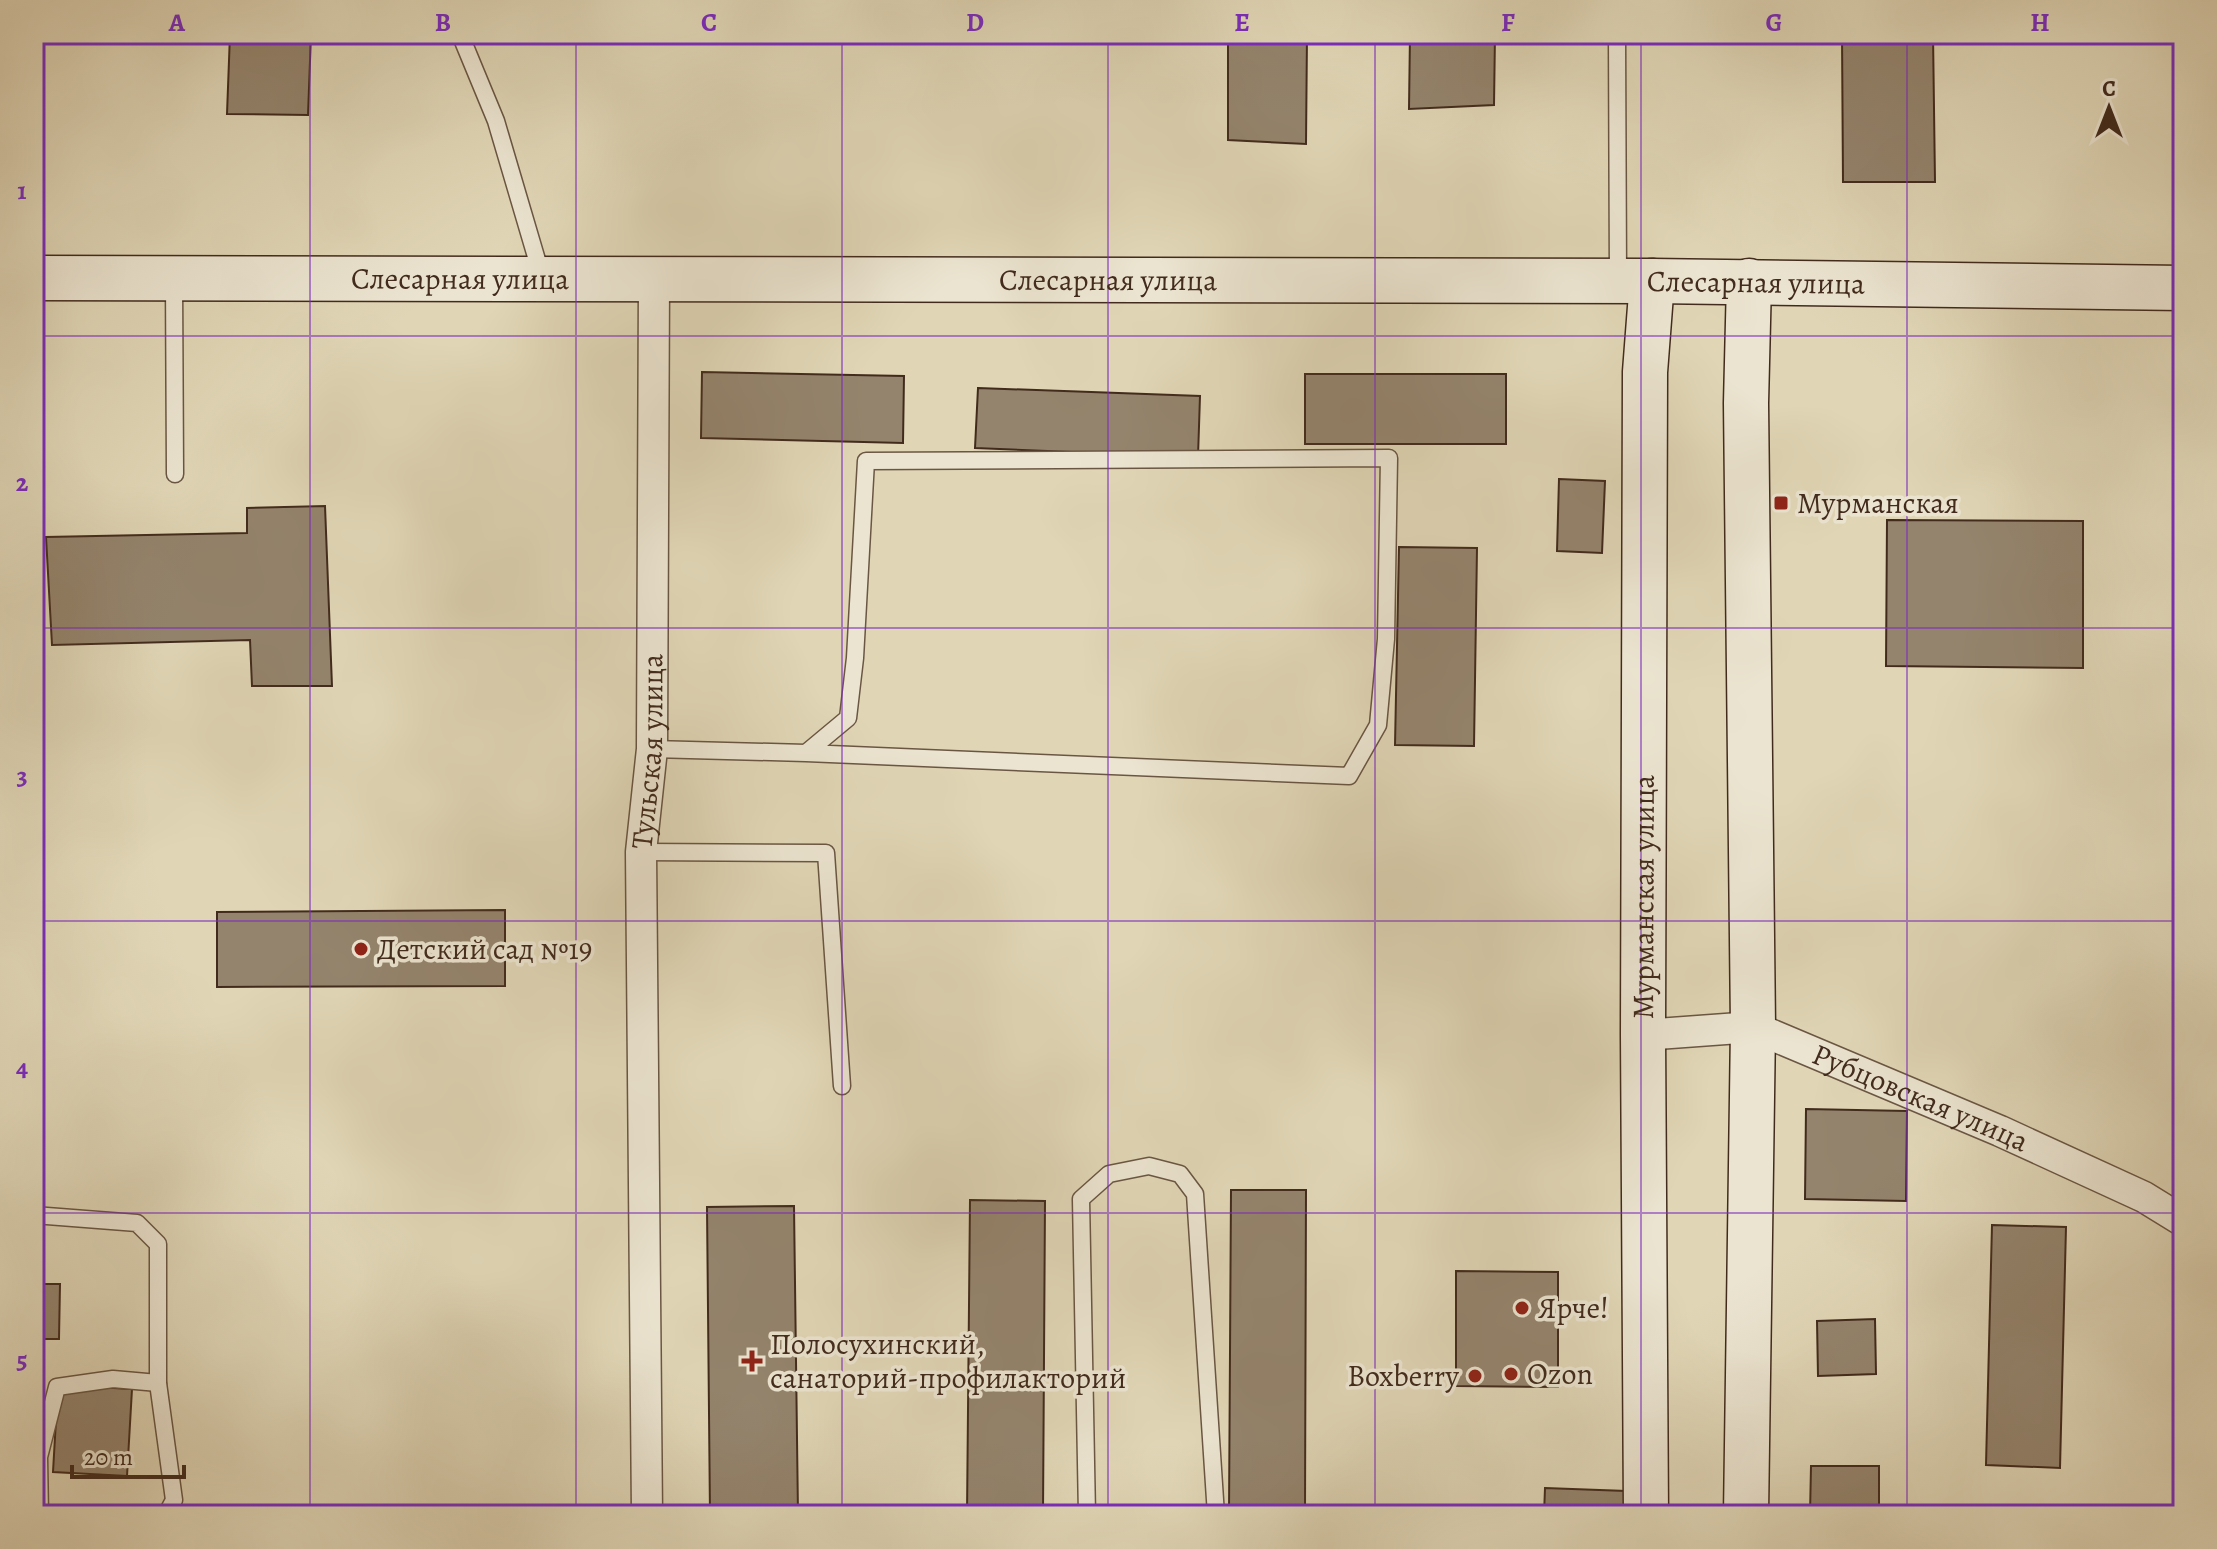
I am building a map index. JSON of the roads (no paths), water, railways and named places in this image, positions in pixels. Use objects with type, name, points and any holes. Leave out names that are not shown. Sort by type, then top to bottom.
[{"type":"main road","name":"Слесарная улица","points":[[34,278],[1749,281],[2183,288]]},
{"type":"main road","name":"Мурманская улица","points":[[1635,281],[1645,388],[1643,1035],[1646,1515]]},
{"type":"main road","points":[[1746,1515],[1753,1027],[1746,403],[1749,281]]},
{"type":"street","name":"Тульская улица","points":[[641,852],[652,749],[654,279]]},
{"type":"street","points":[[641,852],[647,1515]]},
{"type":"street","name":"Рубцовская улица","points":[[1643,1035],[1753,1027],[2000,1131],[2144,1197],[2183,1221]]},
{"type":"lane","points":[[460,34],[496,121],[543,279]]},
{"type":"lane","points":[[1617,34],[1635,281]]},
{"type":"lane","points":[[174,278],[175,474]]},
{"type":"lane","points":[[652,749],[1349,776],[1378,725],[1386,639],[1389,458],[866,461],[855,658],[848,718],[806,753]]},
{"type":"lane","name":"Тульская улица","points":[[641,852],[826,853],[842,1086]]},
{"type":"lane","points":[[1087,1515],[1081,1199],[1109,1174],[1149,1166],[1180,1174],[1195,1194],[1216,1515]]},
{"type":"lane","points":[[34,1215],[137,1223],[158,1244],[158,1383],[174,1500],[166,1515]]},
{"type":"lane","points":[[40,1515],[39,1457],[57,1387],[113,1379],[158,1383]]},
{"type":"place","name":"Мурманская","points":[[1781,503]]},
{"type":"place","name":"Детский сад №19","points":[[361,949]]},
{"type":"place","name":"Ярче!","points":[[1522,1308]]},
{"type":"place","name":"Полосухинский, санаторий-профилакторий","points":[[752,1361]]},
{"type":"place","name":"Ozon","points":[[1511,1374]]},
{"type":"place","name":"Boxberry","points":[[1475,1376]]}]
